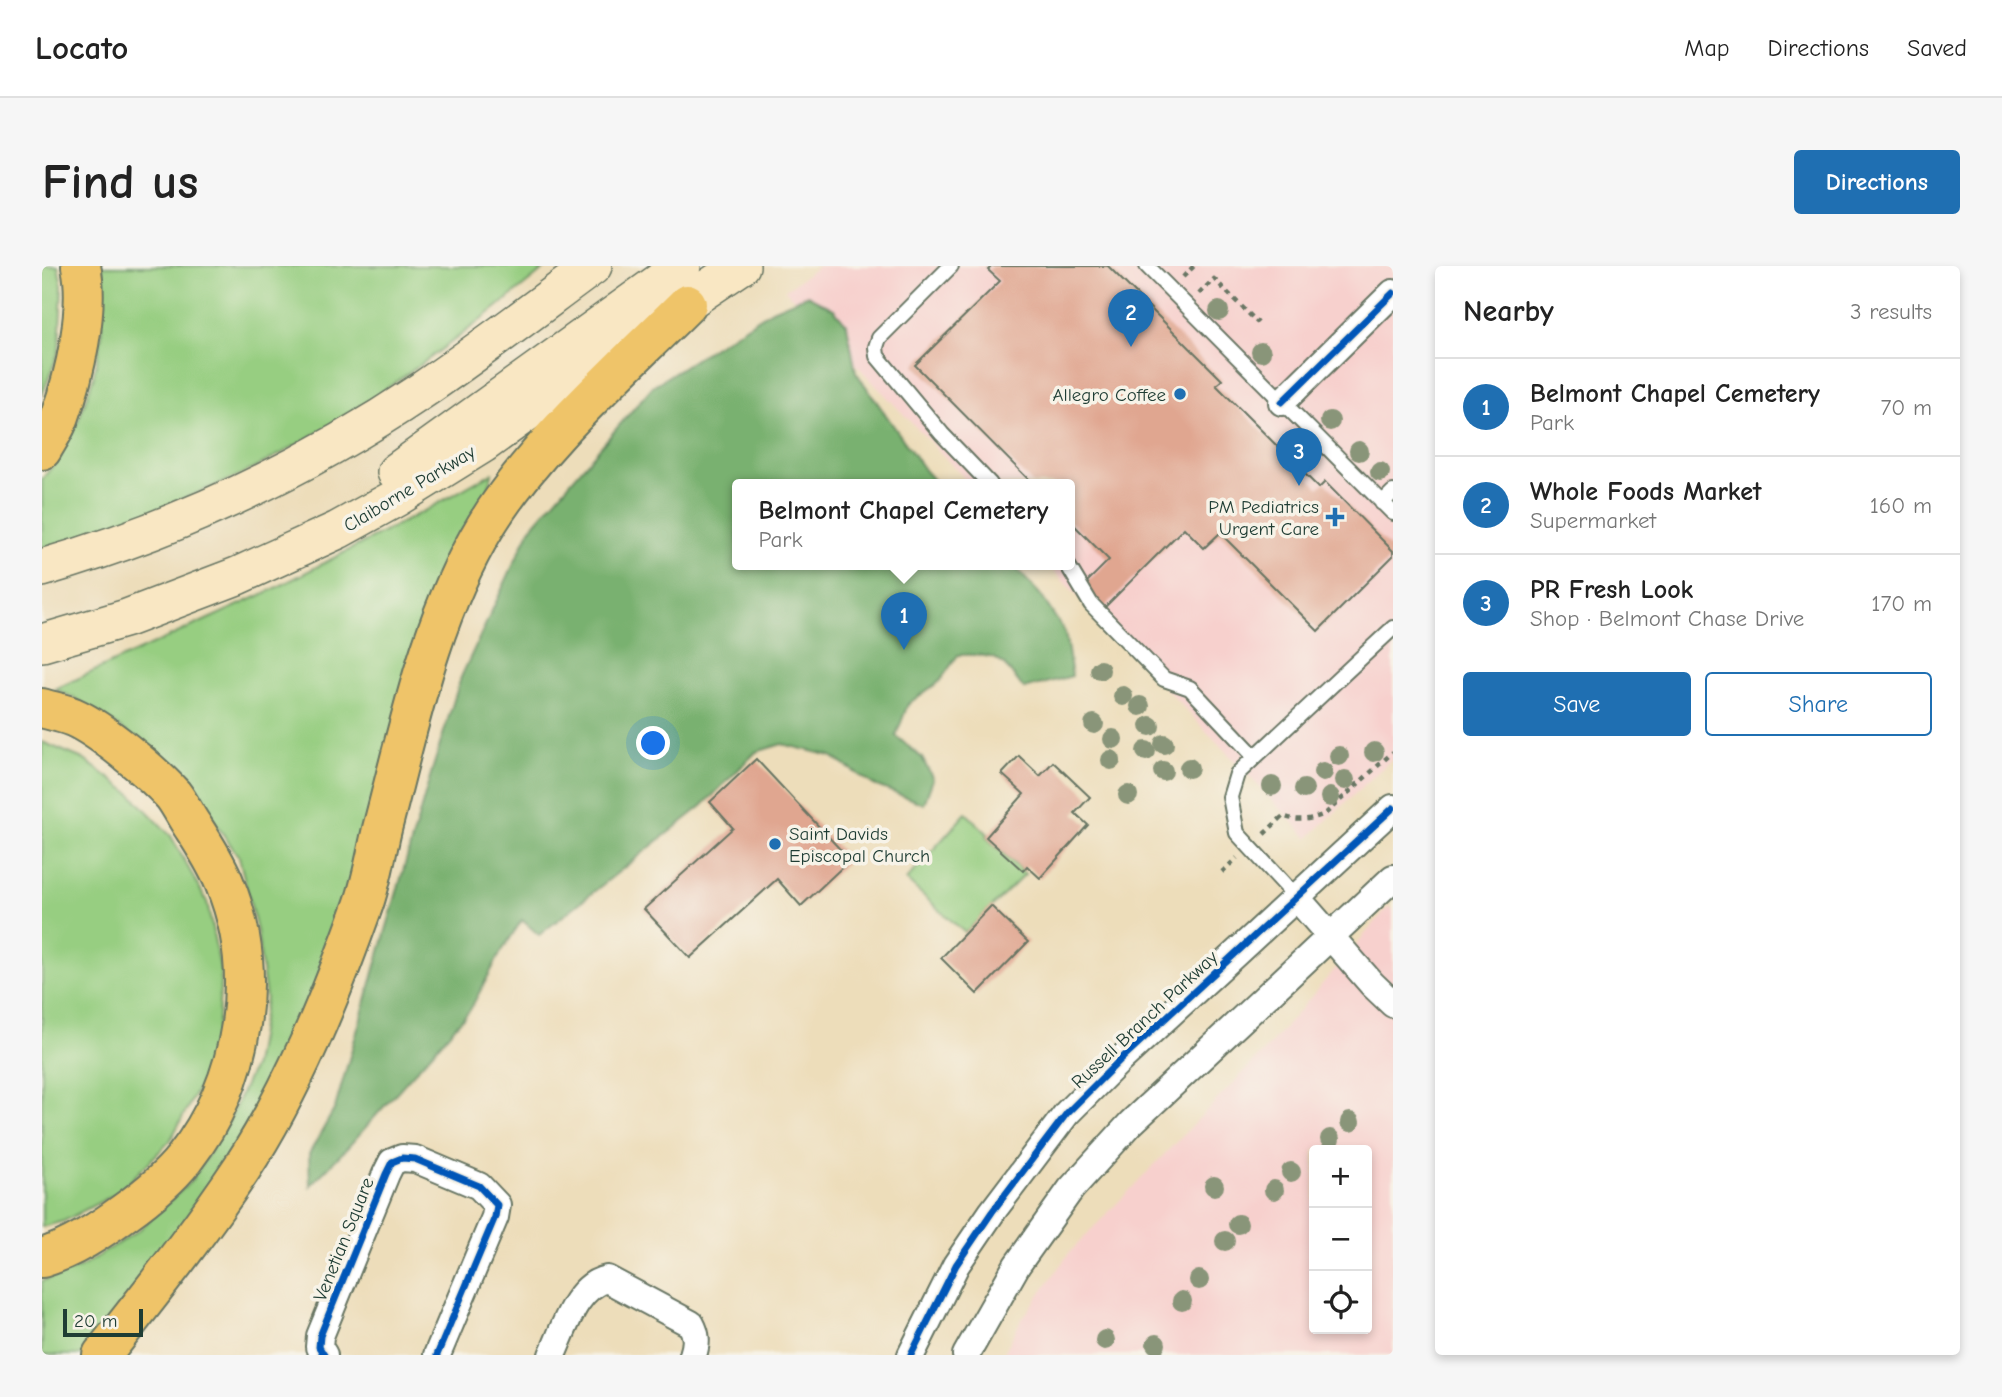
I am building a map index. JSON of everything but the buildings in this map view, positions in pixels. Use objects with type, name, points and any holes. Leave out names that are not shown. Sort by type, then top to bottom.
[{"type":"highway","points":[[42,450],[60,419],[74,370],[83,320],[81,266]]},
{"type":"highway","points":[[102,1355],[181,1254],[243,1166],[293,1076],[332,988],[364,903],[426,662],[450,596],[485,527],[524,472],[585,406],[687,304]]},
{"type":"highway","points":[[42,708],[74,717],[124,750],[173,796],[224,883],[240,935],[244,976],[243,1022],[232,1069],[211,1116],[184,1159],[147,1196],[106,1226],[62,1252],[42,1258]]},
{"type":"main road","points":[[42,568],[172,524],[305,460],[421,391],[593,266]]},
{"type":"main road","points":[[283,557],[682,266]]},
{"type":"main road","name":"Claiborne Parkway","points":[[42,643],[127,618],[283,557],[396,499],[483,444],[577,376],[741,266]]},
{"type":"street","points":[[1282,402],[1393,293]]},
{"type":"street","name":"Russell Branch Parkway","points":[[911,1355],[957,1265],[992,1212],[1067,1113],[1119,1061],[1393,808]]},
{"type":"street","points":[[967,1355],[1017,1265],[1071,1189],[1131,1122],[1393,878]]},
{"type":"street","points":[[1297,898],[1372,984],[1393,1004]]},
{"type":"street","name":"Venetian Square","points":[[324,1355],[319,1347],[320,1336],[386,1174],[392,1162],[402,1158],[415,1159],[479,1186],[496,1205],[495,1217],[437,1355]]},
{"type":"street","points":[[552,1355],[581,1297],[596,1281],[607,1279],[691,1324],[697,1343],[693,1355]]},
{"type":"lane","points":[[951,266],[879,338],[877,356],[942,434],[985,479]]},
{"type":"lane","points":[[1147,266],[1282,402],[1389,503]]},
{"type":"lane","points":[[1071,570],[1091,604],[1164,679],[1190,688],[1255,757]]},
{"type":"lane","points":[[1297,898],[1237,833],[1230,797],[1237,774],[1393,628]]},
{"type":"path","points":[[1222,872],[1283,816],[1294,820],[1311,820],[1325,814],[1393,752]]},
{"type":"shaded area","points":[[819,266],[1393,266],[1393,758],[1308,838],[1053,570],[1075,570],[1075,479],[965,479],[785,290]]},
{"type":"shaded area","points":[[1389,906],[1393,910],[1393,1355],[1003,1355],[1020,1322],[1069,1253],[1268,1047]]},
{"type":"green space","points":[[42,266],[58,266],[62,285],[59,350],[42,396]]},
{"type":"green space","points":[[100,266],[548,266],[409,373],[299,444],[242,474],[152,512],[98,532],[42,548],[42,479],[56,462],[78,422],[93,379],[102,335]]},
{"type":"green space","points":[[807,295],[834,309],[847,325],[856,372],[932,479],[732,479],[732,570],[1018,570],[1040,594],[1065,632],[1072,676],[1024,689],[997,660],[982,655],[958,655],[940,681],[908,704],[896,736],[922,758],[933,779],[924,804],[874,785],[831,756],[782,744],[756,752],[702,806],[539,935],[522,920],[470,1010],[310,1186],[309,1154],[335,1108],[461,677],[530,529],[653,386],[772,310]]},
{"type":"green space","points":[[492,473],[486,505],[349,900],[310,1002],[268,1091],[211,1193],[84,1355],[42,1355],[42,1281],[81,1267],[139,1230],[192,1180],[228,1123],[254,1065],[266,999],[257,931],[239,857],[198,798],[143,743],[80,701],[55,689],[274,589]]},
{"type":"green space","points":[[42,742],[83,759],[130,793],[171,836],[207,902],[221,973],[217,1034],[199,1086],[170,1141],[119,1192],[64,1221],[42,1227]]},
{"type":"green space","points":[[966,813],[988,834],[986,837],[1025,874],[965,933],[906,880]]},
{"type":"cycle path","points":[[1282,402],[1393,293]]},
{"type":"cycle path","points":[[911,1355],[956,1265],[992,1212],[1067,1113],[1119,1061],[1393,808]]},
{"type":"cycle path","points":[[324,1355],[319,1347],[320,1336],[386,1174],[392,1162],[402,1158],[415,1159],[479,1186],[497,1205],[495,1217],[437,1355]]},
{"type":"place","name":"Whole Foods Market","points":[[1131,347]]},
{"type":"place","name":"Allegro Coffee","points":[[1180,394]]},
{"type":"place","name":"PR Fresh Look","points":[[1299,486]]},
{"type":"place","name":"PM Pediatrics Urgent Care","points":[[1335,517]]},
{"type":"place","name":"Belmont Chapel Cemetery","points":[[904,650]]},
{"type":"place","name":"Saint Davids Episcopal Church","points":[[775,844]]}]
